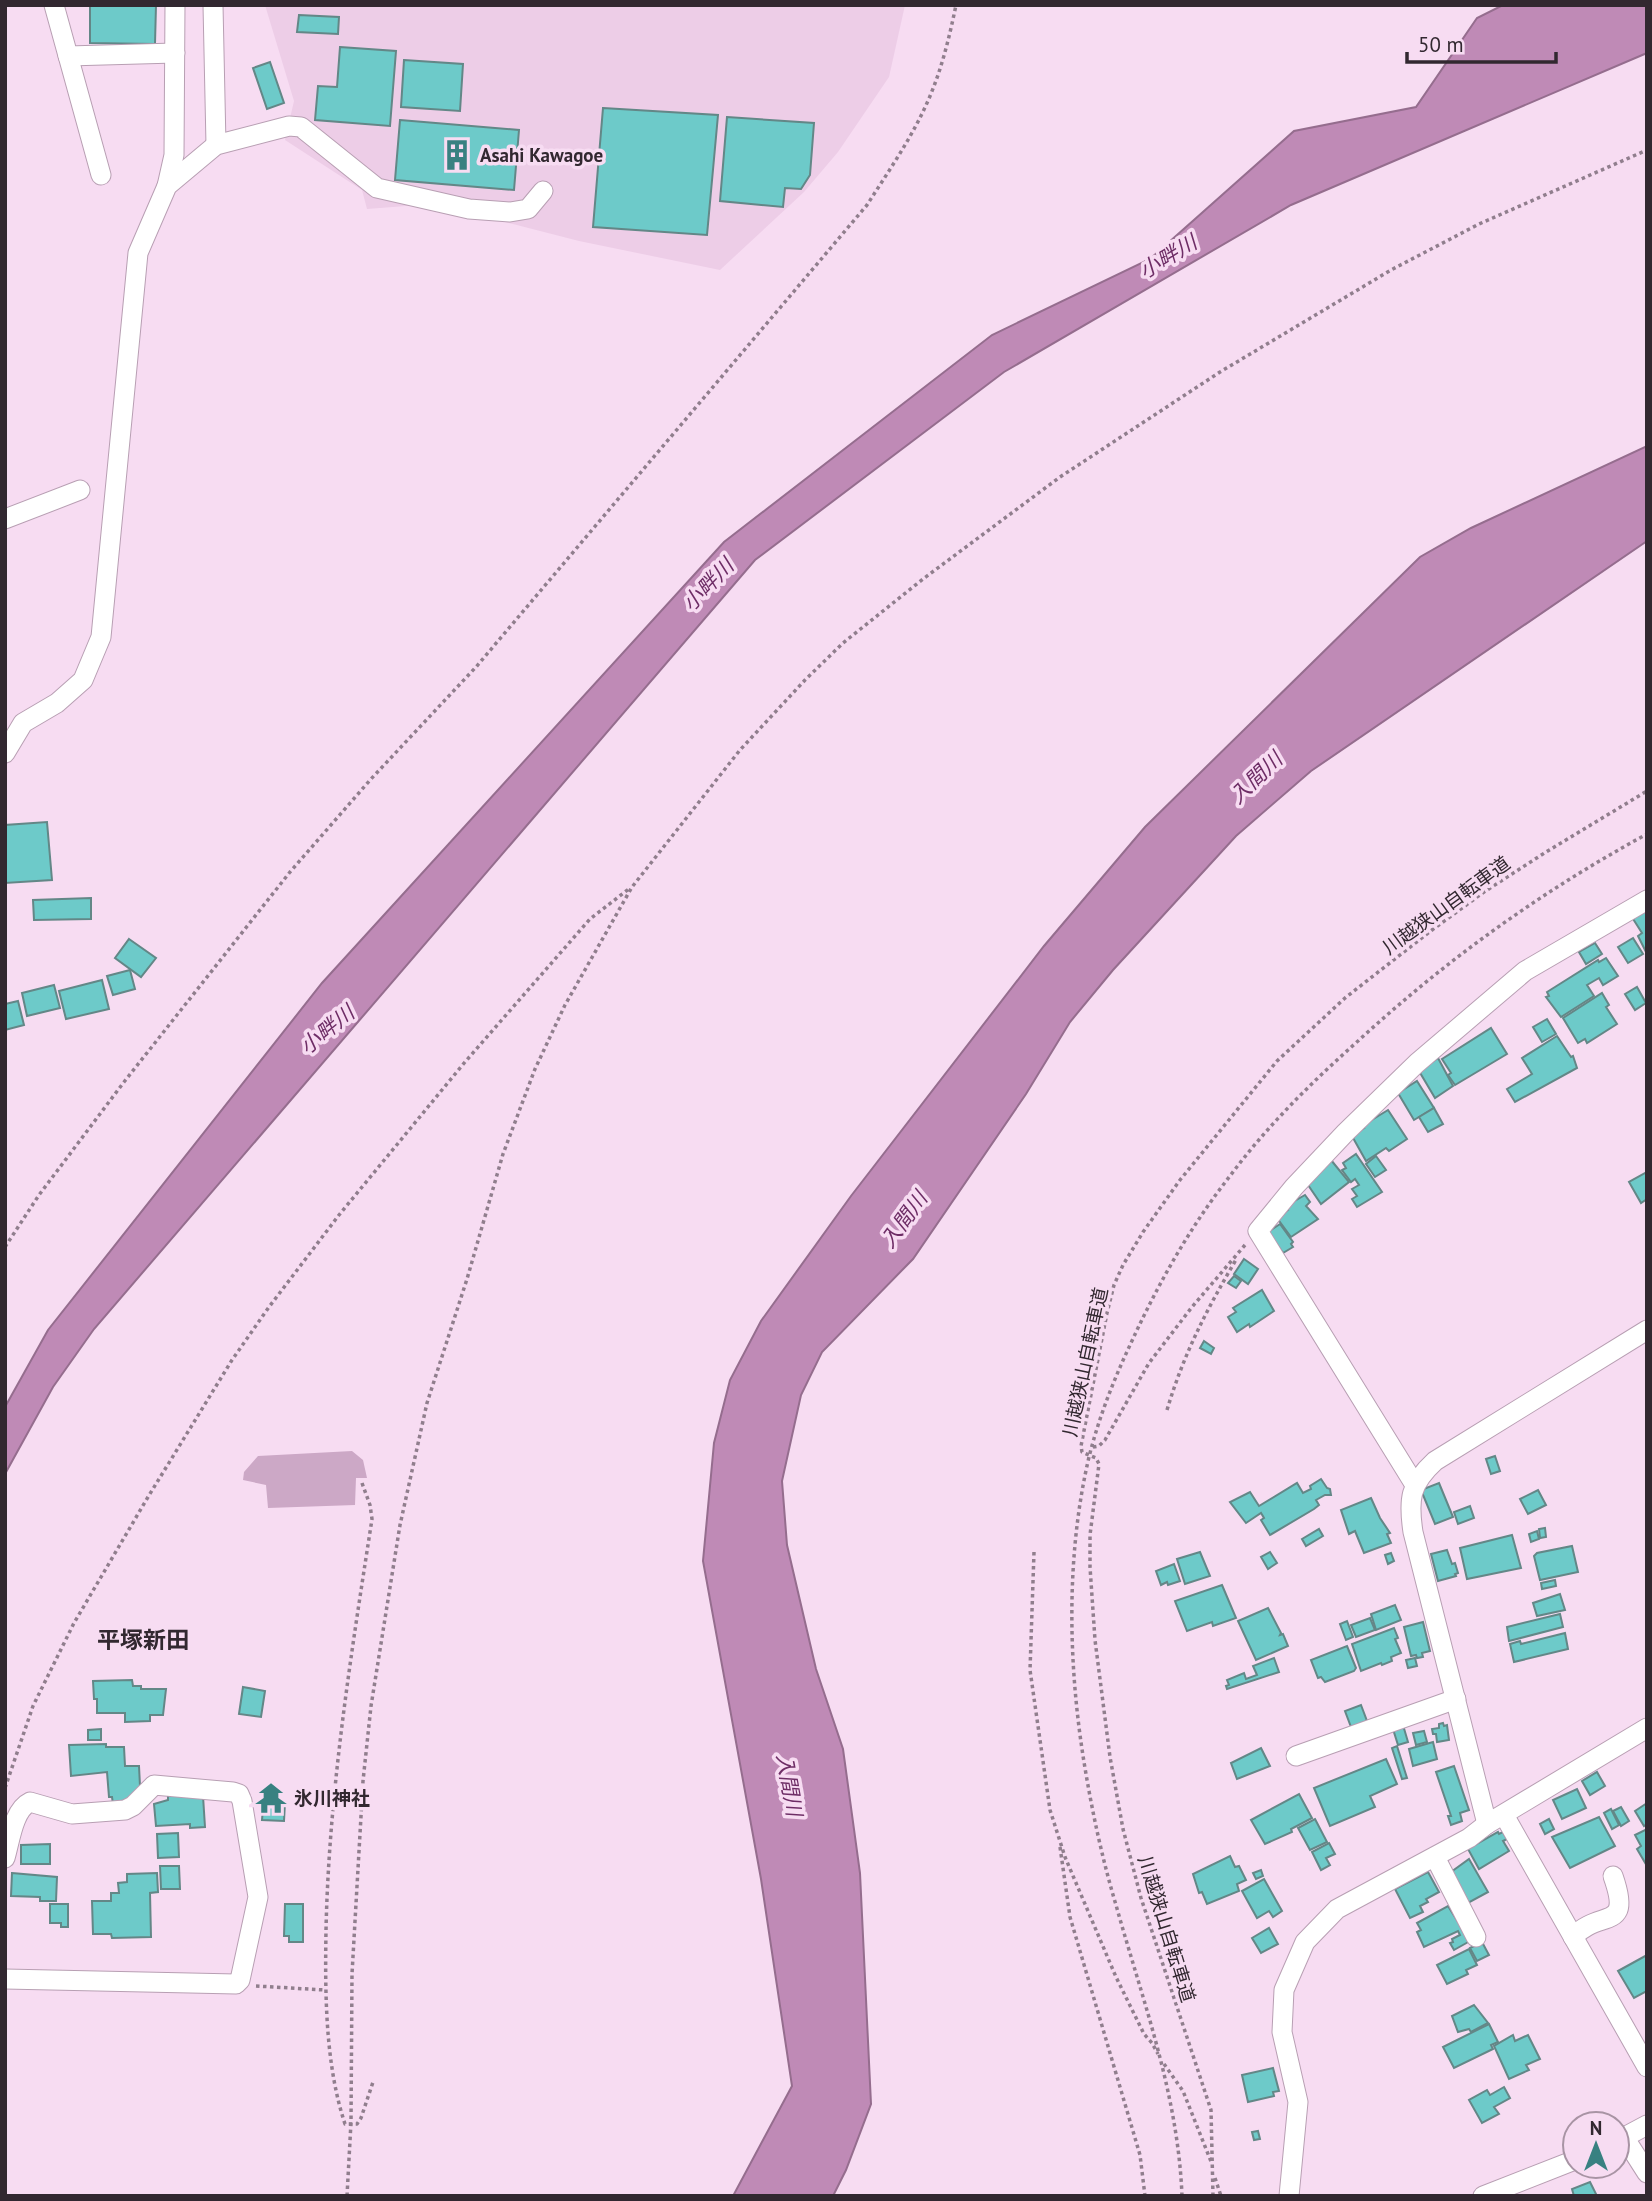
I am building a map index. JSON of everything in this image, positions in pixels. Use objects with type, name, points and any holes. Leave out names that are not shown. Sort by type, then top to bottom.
[{"type":"street","points":[[54,5],[101,175]]},
{"type":"street","points":[[5,753],[23,723],[57,703],[83,680],[101,637],[138,253],[167,186],[174,155],[175,5]]},
{"type":"street","points":[[213,5],[216,145]]},
{"type":"street","points":[[68,56],[175,53]]},
{"type":"street","points":[[167,186],[216,145],[289,126],[301,127],[377,188],[408,196],[469,209],[510,212],[528,209],[543,191]]},
{"type":"street","points":[[5,519],[80,490]]},
{"type":"street","points":[[1415,1485],[1258,1231],[1293,1187],[1436,1046],[1525,971],[1647,900]]},
{"type":"street","points":[[1486,1824],[1413,1532],[1409,1505],[1415,1485],[1420,1475],[1435,1461],[1647,1330]]},
{"type":"street","points":[[1296,1756],[1456,1699]]},
{"type":"street","points":[[1289,2196],[1298,2102],[1282,2032],[1284,1990],[1305,1942],[1337,1909],[1469,1838],[1486,1824],[1647,1728]]},
{"type":"street","points":[[5,1858],[19,1813],[24,1804],[30,1802],[72,1814],[125,1810],[133,1806],[154,1785],[233,1792],[239,1794],[242,1801],[258,1897],[240,1980],[236,1984],[5,1979]]},
{"type":"street","points":[[1504,1815],[1573,1937],[1641,2041],[1647,2067]]},
{"type":"street","points":[[1435,1857],[1476,1937]]},
{"type":"street","points":[[1573,1937],[1582,1927],[1604,1921],[1618,1911],[1621,1900],[1613,1876]]},
{"type":"street","points":[[1631,2133],[1647,2125]]},
{"type":"street","points":[[1631,2153],[1647,2173]]},
{"type":"street","points":[[1483,2196],[1561,2166]]},
{"type":"path","points":[[5,1247],[39,1195],[124,1082],[290,872],[371,779],[476,667],[867,205],[927,104],[945,55],[956,5]]},
{"type":"path","points":[[347,2196],[351,2125],[352,1974],[363,1781],[371,1706],[400,1525],[424,1417],[503,1154],[535,1069],[565,1005],[632,887],[740,750],[843,643],[923,579],[1060,477],[1220,372],[1391,270],[1479,224],[1647,150]]},
{"type":"path","name":"川越狭山自転車道","points":[[1213,2196],[1211,2110],[1141,1898],[1123,1829],[1095,1640],[1090,1535],[1099,1464],[1096,1458],[1082,1452],[1081,1446],[1112,1294],[1123,1265],[1143,1232],[1180,1180],[1277,1061],[1345,998],[1483,892],[1647,791]]},
{"type":"path","points":[[1182,2196],[1181,2154],[1162,2063],[1101,1849],[1083,1757],[1073,1655],[1072,1599],[1079,1508],[1090,1454],[1117,1372],[1151,1298],[1197,1223],[1230,1175],[1287,1108],[1404,998],[1475,942],[1592,864],[1647,834]]},
{"type":"path","points":[[5,1788],[33,1706],[74,1623],[102,1572],[211,1394],[269,1307],[339,1215],[465,1062],[590,919],[632,887]]},
{"type":"path","points":[[1092,1447],[1099,1446],[1105,1440],[1149,1363],[1192,1307],[1258,1231]]},
{"type":"path","points":[[1167,1410],[1178,1373],[1197,1327],[1241,1250]]},
{"type":"path","points":[[362,1483],[372,1519],[345,1688],[328,1855],[325,1990],[336,2098],[345,2124],[357,2124],[362,2118],[373,2082]]},
{"type":"path","points":[[1034,1552],[1030,1670],[1050,1810],[1116,1977],[1144,2035],[1184,2091],[1213,2166],[1221,2196]]},
{"type":"path","points":[[1059,1838],[1070,1917],[1140,2155],[1145,2196]]},
{"type":"path","points":[[236,1984],[325,1990]]},
{"type":"shaded area","points":[[265,5],[905,5],[889,77],[838,152],[804,192],[720,270],[419,205],[367,209],[362,190],[285,140],[294,101]]},
{"type":"shaded area","points":[[352,1451],[363,1460],[367,1478],[356,1478],[355,1505],[268,1508],[266,1485],[243,1480],[244,1472],[258,1456]]},
{"type":"water","name":"小畔川","points":[[1503,5],[1647,5],[1647,53],[1291,205],[1004,372],[755,560],[94,1329],[53,1387],[5,1474],[5,1407],[48,1330],[322,983],[724,542],[992,335],[1150,259],[1294,131],[1416,107],[1477,18]]},
{"type":"water","name":"入間川","points":[[1647,446],[1647,541],[1311,771],[1236,836],[1113,970],[1070,1022],[1026,1094],[913,1259],[822,1352],[801,1395],[782,1481],[787,1545],[816,1669],[843,1749],[860,1873],[871,2104],[833,2196],[733,2196],[792,2086],[761,1879],[703,1561],[714,1443],[730,1380],[761,1321],[851,1196],[1044,946],[1145,827],[1420,557],[1471,528]]},
{"type":"building","points":[[90,5],[156,5],[155,44],[90,43]]},
{"type":"building","points":[[299,15],[339,17],[338,34],[297,32]]},
{"type":"building","points":[[340,47],[396,51],[390,126],[315,120],[318,86],[337,87]]},
{"type":"building","points":[[404,60],[463,64],[460,111],[401,107]]},
{"type":"building","points":[[270,62],[284,103],[267,109],[253,68]]},
{"type":"building","points":[[603,108],[718,115],[707,235],[593,227]]},
{"type":"building","points":[[727,117],[814,123],[810,175],[801,189],[785,188],[783,207],[720,201]]},
{"type":"building","name":"Asahi Kawagoe","points":[[400,120],[519,130],[514,190],[395,180]]},
{"type":"building","points":[[47,822],[52,880],[5,883],[5,825]]},
{"type":"building","points":[[91,898],[91,919],[34,920],[33,900]]},
{"type":"building","points":[[1647,904],[1647,954],[1638,936],[1642,933],[1630,914]]},
{"type":"building","points":[[1633,938],[1643,954],[1628,963],[1618,947]]},
{"type":"building","points":[[129,939],[156,958],[141,977],[115,958]]},
{"type":"building","points":[[1595,943],[1602,954],[1586,964],[1579,952]]},
{"type":"building","points":[[1606,958],[1618,976],[1603,985],[1599,978],[1587,985],[1594,996],[1561,1017],[1546,997],[1549,996],[1547,992],[1598,960],[1599,962]]},
{"type":"building","points":[[130,970],[135,989],[113,995],[107,976]]},
{"type":"building","points":[[102,980],[109,1009],[66,1019],[59,991]]},
{"type":"building","points":[[54,985],[60,1008],[27,1016],[22,993]]},
{"type":"building","points":[[1637,987],[1646,1003],[1635,1010],[1625,994]]},
{"type":"building","points":[[1602,993],[1609,1005],[1606,1007],[1617,1024],[1587,1043],[1585,1039],[1578,1043],[1563,1018]]},
{"type":"building","points":[[18,1001],[24,1025],[5,1030],[5,1004]]},
{"type":"building","points":[[1547,1019],[1556,1034],[1542,1042],[1533,1027]]},
{"type":"building","points":[[1491,1028],[1507,1054],[1455,1085],[1442,1059]]},
{"type":"building","points":[[1557,1036],[1571,1057],[1573,1056],[1577,1068],[1515,1102],[1507,1089],[1532,1074],[1522,1058]]},
{"type":"building","points":[[1438,1058],[1453,1086],[1435,1098],[1419,1071]]},
{"type":"building","points":[[1417,1081],[1434,1108],[1414,1120],[1398,1093]]},
{"type":"building","points":[[1434,1108],[1443,1124],[1428,1132],[1419,1117]]},
{"type":"building","points":[[1388,1110],[1407,1139],[1366,1161],[1352,1136],[1364,1128],[1362,1126]]},
{"type":"building","points":[[1356,1154],[1382,1192],[1357,1207],[1352,1199],[1357,1196],[1352,1189],[1359,1185],[1355,1179],[1351,1182],[1342,1170],[1346,1168],[1343,1163]]},
{"type":"building","points":[[1376,1156],[1386,1170],[1375,1177],[1366,1164]]},
{"type":"building","points":[[1331,1160],[1349,1182],[1321,1204],[1306,1182]]},
{"type":"building","points":[[1647,1172],[1647,1199],[1641,1203],[1629,1182]]},
{"type":"building","points":[[1305,1195],[1310,1202],[1306,1206],[1318,1219],[1291,1237],[1277,1218],[1288,1210],[1286,1206]]},
{"type":"building","points":[[1280,1224],[1293,1242],[1293,1247],[1283,1253],[1268,1232]]},
{"type":"building","points":[[1244,1259],[1258,1269],[1248,1284],[1234,1274]]},
{"type":"building","points":[[1234,1276],[1241,1281],[1236,1288],[1228,1283]]},
{"type":"building","points":[[1262,1290],[1274,1311],[1237,1332],[1228,1317],[1236,1312],[1233,1308]]},
{"type":"building","points":[[1204,1341],[1214,1348],[1211,1354],[1200,1348]]},
{"type":"building","points":[[1495,1456],[1500,1471],[1491,1474],[1486,1459]]},
{"type":"building","points":[[1321,1479],[1330,1489],[1331,1495],[1316,1500],[1319,1505],[1314,1509],[1270,1535],[1261,1520],[1264,1518],[1261,1513],[1246,1523],[1230,1502],[1250,1492],[1259,1506],[1297,1483],[1303,1493]]},
{"type":"building","points":[[1439,1483],[1453,1517],[1435,1524],[1421,1490]]},
{"type":"building","points":[[1538,1490],[1546,1505],[1528,1514],[1520,1499]]},
{"type":"building","points":[[1371,1498],[1390,1533],[1387,1534],[1391,1543],[1364,1553],[1355,1531],[1349,1534],[1341,1510]]},
{"type":"building","points":[[1470,1506],[1474,1518],[1458,1524],[1454,1512]]},
{"type":"building","points":[[1545,1528],[1546,1537],[1540,1538],[1539,1529]]},
{"type":"building","points":[[1319,1529],[1323,1536],[1306,1546],[1302,1539]]},
{"type":"building","points":[[1537,1531],[1539,1539],[1531,1542],[1529,1534]]},
{"type":"building","points":[[1512,1535],[1521,1568],[1467,1579],[1460,1548]]},
{"type":"building","points":[[1572,1546],[1578,1572],[1540,1580],[1534,1556],[1537,1553]]},
{"type":"building","points":[[1447,1550],[1458,1573],[1438,1581],[1431,1554]]},
{"type":"building","points":[[1200,1552],[1210,1576],[1185,1584],[1177,1559]]},
{"type":"building","points":[[1270,1552],[1277,1563],[1268,1569],[1261,1557]]},
{"type":"building","points":[[1391,1553],[1394,1561],[1388,1564],[1385,1555]]},
{"type":"building","points":[[1174,1564],[1180,1581],[1161,1585],[1156,1571]]},
{"type":"building","points":[[1555,1580],[1556,1586],[1542,1589],[1541,1583]]},
{"type":"building","points":[[1222,1585],[1236,1618],[1213,1626],[1212,1622],[1187,1631],[1175,1601]]},
{"type":"building","points":[[1560,1594],[1565,1610],[1537,1616],[1533,1603]]},
{"type":"building","points":[[1395,1605],[1401,1620],[1376,1630],[1371,1614]]},
{"type":"building","points":[[1268,1608],[1288,1646],[1256,1660],[1238,1621]]},
{"type":"building","points":[[1560,1614],[1563,1627],[1509,1641],[1507,1627]]},
{"type":"building","points":[[1370,1618],[1375,1630],[1356,1637],[1351,1625]]},
{"type":"building","points":[[1347,1621],[1353,1637],[1346,1640],[1340,1624]]},
{"type":"building","points":[[1423,1622],[1430,1651],[1417,1658],[1416,1655],[1411,1656],[1404,1627]]},
{"type":"building","points":[[1394,1628],[1401,1653],[1391,1657],[1392,1661],[1361,1671],[1352,1644]]},
{"type":"building","points":[[1565,1633],[1568,1649],[1514,1662],[1510,1644],[1520,1641],[1521,1644]]},
{"type":"building","points":[[1347,1646],[1356,1668],[1354,1671],[1325,1682],[1321,1677],[1318,1678],[1311,1660]]},
{"type":"building","points":[[1274,1658],[1279,1672],[1227,1689],[1227,1680],[1244,1673],[1246,1679],[1257,1675],[1253,1666]]},
{"type":"building","points":[[1415,1658],[1417,1666],[1408,1668],[1406,1660]]},
{"type":"building","points":[[132,1680],[133,1686],[141,1686],[141,1689],[166,1689],[163,1715],[150,1715],[150,1721],[125,1722],[125,1713],[97,1713],[93,1681]]},
{"type":"building","points":[[243,1687],[265,1691],[261,1717],[239,1714]]},
{"type":"building","points":[[1361,1705],[1367,1721],[1351,1727],[1345,1711]]},
{"type":"building","points":[[1443,1723],[1444,1726],[1447,1725],[1449,1740],[1437,1742],[1432,1729],[1439,1728],[1439,1724]]},
{"type":"building","points":[[1403,1725],[1408,1742],[1398,1745],[1393,1729]]},
{"type":"building","points":[[101,1729],[101,1740],[88,1740],[88,1730]]},
{"type":"building","points":[[1424,1731],[1427,1742],[1416,1745],[1413,1733]]},
{"type":"building","points":[[1433,1742],[1437,1759],[1413,1766],[1409,1749]]},
{"type":"building","points":[[106,1744],[106,1747],[124,1747],[125,1766],[139,1766],[140,1786],[127,1803],[113,1804],[112,1797],[109,1797],[107,1772],[71,1776],[69,1745]]},
{"type":"building","points":[[1397,1746],[1407,1778],[1402,1779],[1392,1748]]},
{"type":"building","points":[[1261,1748],[1270,1766],[1237,1779],[1231,1763]]},
{"type":"building","points":[[1386,1759],[1397,1784],[1370,1796],[1375,1807],[1330,1826],[1314,1788]]},
{"type":"building","points":[[1454,1766],[1469,1810],[1460,1813],[1462,1821],[1451,1825],[1448,1816],[1451,1816],[1436,1772]]},
{"type":"building","points":[[1597,1772],[1605,1786],[1590,1795],[1582,1781]]},
{"type":"building","points":[[1577,1789],[1586,1808],[1562,1819],[1553,1800]]},
{"type":"building","points":[[269,1794],[278,1794],[278,1802],[285,1802],[284,1821],[262,1820],[263,1808],[268,1808]]},
{"type":"building","points":[[1299,1794],[1312,1818],[1291,1829],[1292,1832],[1265,1844],[1251,1820]]},
{"type":"building","points":[[168,1795],[203,1796],[205,1827],[190,1828],[190,1824],[156,1826],[154,1804],[168,1800]]},
{"type":"building","points":[[1647,1803],[1647,1824],[1644,1826],[1635,1811]]},
{"type":"building","points":[[1621,1807],[1629,1821],[1621,1826],[1613,1811]]},
{"type":"building","points":[[1611,1809],[1619,1825],[1612,1829],[1604,1813]]},
{"type":"building","points":[[1599,1817],[1615,1846],[1570,1868],[1552,1837]]},
{"type":"building","points":[[1315,1819],[1327,1842],[1310,1850],[1298,1828]]},
{"type":"building","points":[[1549,1819],[1554,1829],[1545,1834],[1540,1824]]},
{"type":"building","points":[[1647,1829],[1647,1866],[1637,1849],[1641,1846],[1635,1835]]},
{"type":"building","points":[[1498,1832],[1503,1832],[1507,1839],[1503,1841],[1509,1851],[1479,1869],[1468,1849]]},
{"type":"building","points":[[178,1833],[179,1857],[158,1858],[157,1834]]},
{"type":"building","points":[[1329,1843],[1335,1854],[1326,1858],[1330,1865],[1321,1870],[1312,1852]]},
{"type":"building","points":[[50,1844],[50,1864],[21,1864],[21,1845]]},
{"type":"building","points":[[1230,1856],[1246,1880],[1237,1884],[1239,1891],[1207,1904],[1202,1892],[1199,1893],[1193,1874]]},
{"type":"building","points":[[1469,1859],[1488,1892],[1468,1903],[1451,1872]]},
{"type":"building","points":[[160,1866],[179,1866],[180,1889],[161,1889]]},
{"type":"building","points":[[1261,1870],[1263,1876],[1256,1879],[1253,1873]]},
{"type":"building","points":[[1428,1872],[1439,1892],[1420,1906],[1423,1912],[1410,1918],[1395,1889]]},
{"type":"building","points":[[12,1873],[57,1877],[56,1901],[40,1901],[40,1897],[11,1896]]},
{"type":"building","points":[[157,1873],[158,1892],[150,1893],[151,1937],[112,1938],[111,1934],[93,1934],[92,1901],[111,1901],[111,1893],[119,1893],[118,1883],[127,1882],[127,1874]]},
{"type":"building","points":[[1264,1879],[1282,1911],[1273,1917],[1269,1911],[1257,1918],[1242,1891]]},
{"type":"building","points":[[50,1904],[68,1904],[68,1927],[61,1927],[61,1923],[50,1923]]},
{"type":"building","points":[[285,1904],[303,1904],[303,1942],[289,1942],[289,1936],[284,1936]]},
{"type":"building","points":[[1448,1906],[1470,1941],[1454,1950],[1450,1943],[1460,1935],[1458,1931],[1424,1947],[1417,1932],[1421,1930],[1417,1923]]},
{"type":"building","points":[[1269,1928],[1278,1944],[1261,1953],[1252,1938]]},
{"type":"building","points":[[1482,1942],[1489,1955],[1477,1961],[1470,1948]]},
{"type":"building","points":[[1469,1949],[1477,1965],[1466,1970],[1468,1974],[1447,1984],[1437,1965]]},
{"type":"building","points":[[1647,1955],[1647,1991],[1634,1998],[1618,1971]]},
{"type":"building","points":[[1474,2005],[1488,2023],[1471,2032],[1469,2029],[1458,2032],[1452,2016]]},
{"type":"building","points":[[1489,2024],[1498,2042],[1491,2045],[1493,2049],[1454,2068],[1443,2047]]},
{"type":"building","points":[[1513,2035],[1515,2041],[1528,2035],[1540,2059],[1526,2065],[1529,2070],[1509,2079],[1494,2046]]},
{"type":"building","points":[[1273,2068],[1279,2091],[1273,2092],[1274,2096],[1248,2102],[1242,2075]]},
{"type":"building","points":[[1504,2087],[1510,2098],[1494,2107],[1499,2114],[1482,2123],[1469,2100],[1487,2090],[1490,2095]]},
{"type":"building","points":[[1258,2131],[1260,2139],[1254,2140],[1252,2132]]},
{"type":"building","points":[[1590,2182],[1597,2196],[1574,2196],[1572,2189]]},
{"type":"place","name":"Asahi Kawagoe","points":[[457,155]]},
{"type":"place","name":"氷川神社","points":[[271,1798]]},
{"type":"district","name":"平塚新田","points":[[143,1640]]}]
